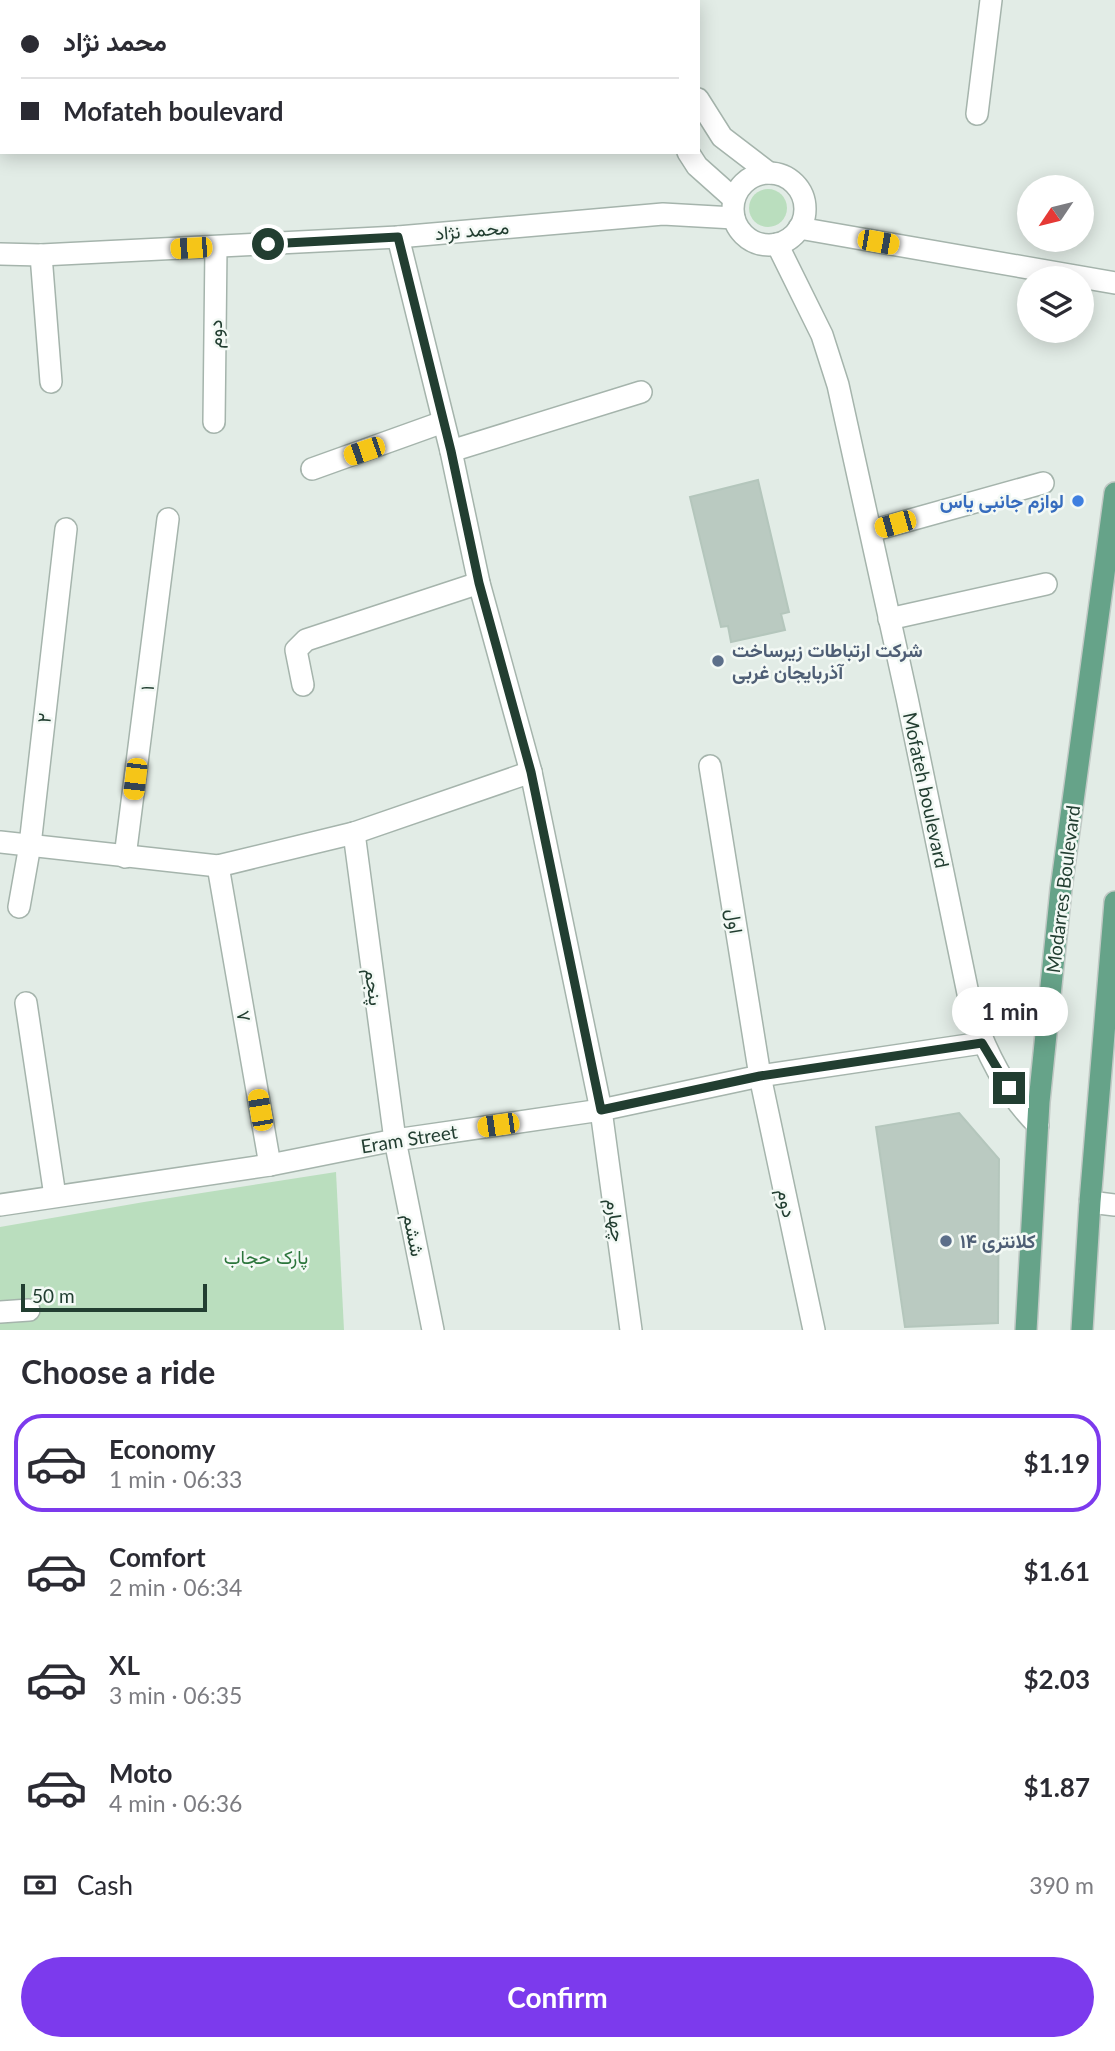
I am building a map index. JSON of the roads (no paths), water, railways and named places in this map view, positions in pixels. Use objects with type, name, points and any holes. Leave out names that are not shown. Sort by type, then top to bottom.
[{"type":"main road","name":"Modarres Boulevard","points":[[1026,1330],[1038,1125],[1061,888],[1106,623],[1115,493]]},
{"type":"main road","points":[[1082,1330],[1090,1202],[1110,1024],[1115,902]]},
{"type":"street","points":[[977,114],[987,1]]},
{"type":"street","points":[[689,154],[734,209],[743,234],[750,240],[758,244],[777,244],[786,241],[799,228],[805,210],[800,192],[788,178],[769,173],[722,137],[700,102]]},
{"type":"street","points":[[734,209],[744,183],[769,173]]},
{"type":"street","name":"محمد نژاد","points":[[0,254],[41,255],[398,237],[734,209]]},
{"type":"street","points":[[799,228],[1115,283]]},
{"type":"street","name":"چهارم","points":[[398,237],[451,451],[479,583],[531,772],[601,1110],[631,1330]]},
{"type":"street","name":"Mofateh boulevard","points":[[777,244],[822,335],[838,385],[907,698],[971,1009],[982,1043],[1023,1111],[1038,1125]]},
{"type":"street","name":"دوم","points":[[214,422],[216,247]]},
{"type":"street","points":[[41,255],[51,382]]},
{"type":"street","points":[[451,451],[641,392]]},
{"type":"street","points":[[312,469],[443,422]]},
{"type":"street","points":[[871,531],[1043,483]]},
{"type":"street","name":"۱","points":[[125,857],[169,519]]},
{"type":"street","name":"۲","points":[[19,907],[30,845],[66,529]]},
{"type":"street","points":[[303,685],[296,650],[306,640],[479,583]]},
{"type":"street","points":[[889,619],[1046,584]]},
{"type":"street","name":"اول","points":[[710,766],[760,1076]]},
{"type":"street","points":[[0,842],[218,866],[354,833],[531,772]]},
{"type":"street","name":"پنجم","points":[[354,833],[395,1140]]},
{"type":"street","name":"۷","points":[[218,866],[270,1165]]},
{"type":"street","points":[[26,1003],[55,1196]]},
{"type":"street","name":"Eram Street","points":[[0,1205],[270,1165],[395,1140],[601,1110],[760,1076],[982,1043]]},
{"type":"street","name":"دوم","points":[[760,1076],[814,1330]]},
{"type":"street","name":"ششم","points":[[395,1140],[433,1330]]},
{"type":"street","points":[[1090,1202],[1115,1206]]},
{"type":"street","points":[[0,1312],[29,1310]]},
{"type":"place","name":"لوازم جانبی یاس","points":[[1078,501]]},
{"type":"place","name":"شرکت ارتباطات زیرساخت آذربایجان غربی","points":[[718,661]]},
{"type":"place","name":"کلانتری ۱۴","points":[[946,1241]]},
{"type":"park label","name":"پارک حجاب","points":[[266,1257]]}]
